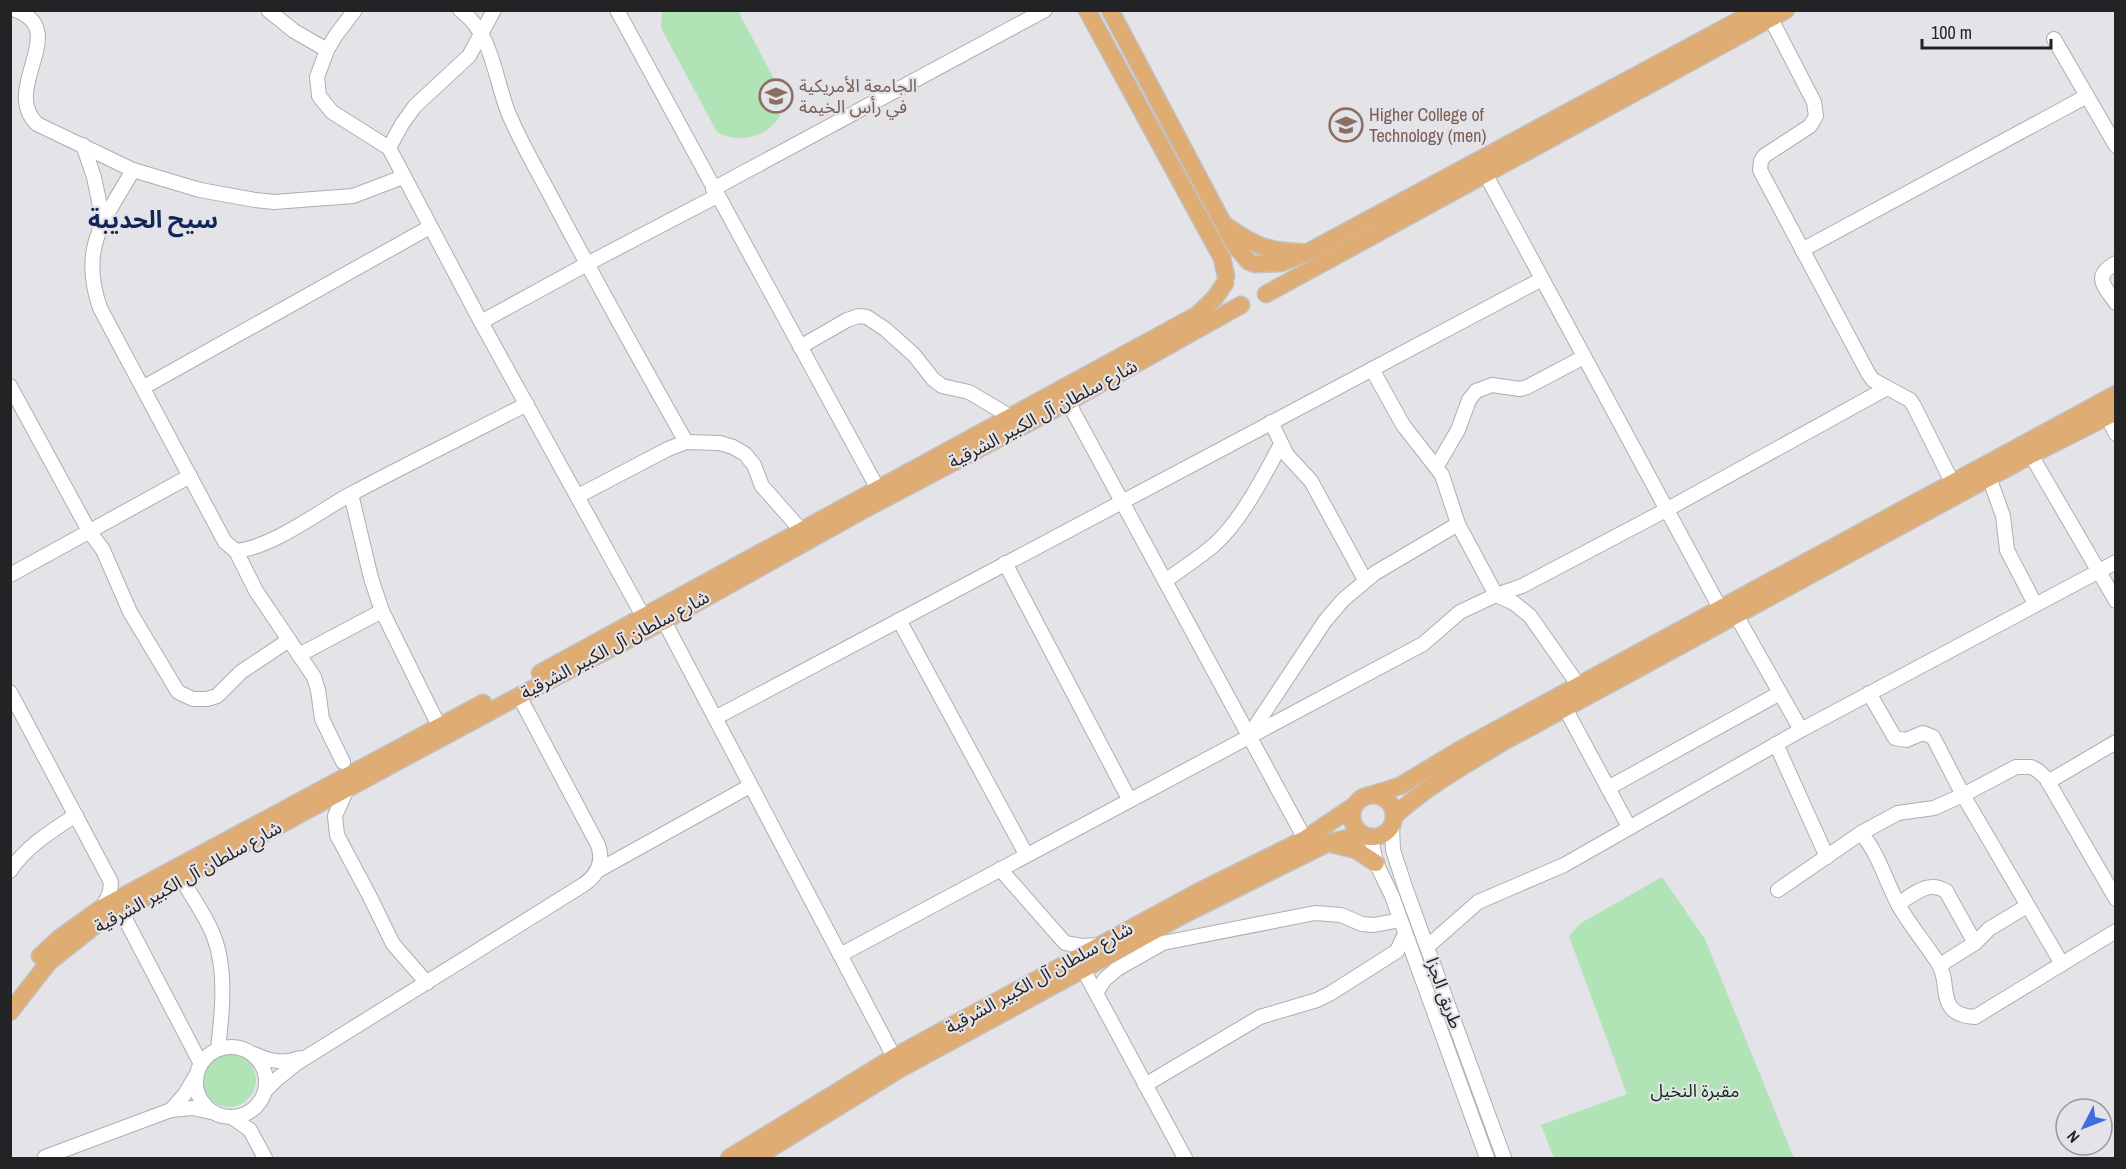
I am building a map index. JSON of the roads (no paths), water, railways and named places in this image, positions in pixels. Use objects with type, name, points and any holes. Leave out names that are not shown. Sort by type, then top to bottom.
[{"type":"main road","points":[[1088,10],[1222,258],[1229,297],[1240,305],[1255,304],[1266,294],[1486,175],[1764,15]]},
{"type":"main road","points":[[1110,10],[1234,244],[1252,263],[1261,268],[1268,280],[1266,294]]},
{"type":"main road","points":[[1225,279],[1235,265],[1281,262],[1310,251],[1764,15],[1786,10]]},
{"type":"main road","points":[[1223,224],[1249,242],[1266,249],[1285,252],[1310,251]]},
{"type":"main road","name":"شارع سلطان آل الكبير الشرقية","points":[[10,992],[49,948],[104,907],[439,726],[514,688],[1197,315],[1214,299],[1225,279]]},
{"type":"main road","name":"شارع سلطان آل الكبير الشرقية","points":[[10,1012],[49,962],[98,923],[519,696],[664,621],[865,509],[1068,402],[1240,305]]},
{"type":"main road","points":[[2111,414],[1989,477],[1565,708],[1436,782],[1413,799],[1383,835],[1371,837],[1359,832],[1353,824],[1354,806],[1365,796],[1400,786],[1463,748],[2115,394]]},
{"type":"main road","points":[[1374,795],[1388,801],[1393,821]]},
{"type":"main road","name":"شارع سلطان آل الكبير الشرقية","points":[[729,1158],[894,1057],[1198,892],[1305,839],[1354,806]]},
{"type":"main road","name":"شارع سلطان آل الكبير الشرقية","points":[[755,1158],[900,1069],[1185,914],[1328,843],[1356,836],[1371,837]]},
{"type":"main road","points":[[1328,843],[1356,850],[1376,863]]},
{"type":"street","points":[[15,10],[30,19],[37,32],[36,46],[23,93],[26,111],[37,124],[133,170],[200,190],[274,202],[353,196],[403,177]]},
{"type":"street","points":[[267,10],[294,31],[327,50]]},
{"type":"street","points":[[355,10],[336,34],[327,50],[317,77],[319,96],[332,112],[389,148],[481,322],[643,616]]},
{"type":"street","points":[[460,10],[482,37],[493,63],[509,115],[587,264],[686,442]]},
{"type":"street","points":[[389,148],[415,106],[469,56],[482,37],[494,10]]},
{"type":"street","points":[[617,10],[878,489]]},
{"type":"street","points":[[481,322],[715,193],[730,180],[1045,10]]},
{"type":"street","points":[[1764,15],[1815,108],[1816,116],[1810,126],[1767,153],[1761,161],[1760,170],[1868,373],[1873,380],[1910,400],[1952,482]]},
{"type":"street","points":[[2054,39],[2115,146]]},
{"type":"street","points":[[1803,250],[2087,96]]},
{"type":"street","points":[[682,131],[696,145],[711,170],[730,180]]},
{"type":"street","points":[[83,145],[94,177],[103,222]]},
{"type":"street","points":[[133,170],[103,222],[92,252],[91,270],[100,308],[225,542],[236,551],[256,591],[314,677],[322,718],[343,762]]},
{"type":"street","points":[[1486,175],[1719,608]]},
{"type":"street","points":[[730,180],[725,187],[724,194],[734,217],[737,233]]},
{"type":"street","points":[[144,387],[430,227]]},
{"type":"street","points":[[2115,263],[2106,268],[2102,278],[2103,284],[2115,303]]},
{"type":"street","points":[[715,718],[1542,279]]},
{"type":"street","points":[[800,347],[847,320],[859,316],[867,317],[914,355],[938,383],[947,388],[969,392],[1011,417]]},
{"type":"street","points":[[1437,466],[1458,430],[1469,400],[1476,391],[1492,386],[1520,389],[1527,387],[1584,357]]},
{"type":"street","points":[[1372,369],[1402,425],[1437,466],[1446,484],[1458,524],[1496,594],[1514,603],[1530,616],[1579,686]]},
{"type":"street","points":[[10,386],[106,556],[130,612],[178,692],[193,699],[217,696],[241,672],[289,640]]},
{"type":"street","points":[[840,955],[1423,644],[1460,612],[1496,594],[1522,586],[1666,510],[1887,388]]},
{"type":"street","points":[[1068,402],[1305,839]]},
{"type":"street","points":[[236,551],[250,549],[267,542],[351,494],[527,404]]},
{"type":"street","points":[[2111,414],[2115,434]]},
{"type":"street","points":[[1271,422],[1287,454],[1311,481],[1365,580]]},
{"type":"street","points":[[578,496],[686,442],[720,443],[734,447],[745,454],[754,465],[762,486],[801,530]]},
{"type":"street","points":[[1165,581],[1205,553],[1227,531],[1253,494],[1281,444]]},
{"type":"street","points":[[2031,455],[2115,601]]},
{"type":"street","points":[[10,575],[190,476]]},
{"type":"street","points":[[1989,477],[2003,516],[2007,550],[2035,604]]},
{"type":"street","points":[[351,494],[370,578],[382,611],[439,726]]},
{"type":"street","points":[[1249,735],[1325,621],[1343,600],[1365,580],[1386,566],[1458,524]]},
{"type":"street","points":[[1427,947],[1478,902],[1564,865],[1801,729],[2115,562]]},
{"type":"street","points":[[1005,563],[1129,800]]},
{"type":"street","points":[[299,655],[382,611]]},
{"type":"street","points":[[1736,615],[1801,729]]},
{"type":"street","points":[[899,620],[1026,854]]},
{"type":"street","points":[[664,621],[894,1057]]},
{"type":"street","points":[[10,692],[111,882],[104,907]]},
{"type":"street","points":[[1608,788],[1780,693]]},
{"type":"street","points":[[1869,693],[1895,738],[1906,740],[1923,733],[1933,737],[1963,795],[2062,964]]},
{"type":"street","points":[[519,696],[598,845],[601,854],[597,871]]},
{"type":"street","points":[[1565,708],[1629,827]]},
{"type":"street","points":[[2048,782],[2115,742]]},
{"type":"street","points":[[1776,744],[1827,857]]},
{"type":"street","points":[[1778,890],[1861,833],[1898,813],[1934,808],[2009,770],[2023,766],[2037,770],[2048,782],[2115,899]]},
{"type":"street","points":[[258,1142],[255,1128],[259,1105],[266,1090],[286,1071],[584,885],[597,871],[750,786]]},
{"type":"street","points":[[347,789],[335,816],[337,835],[393,944],[427,983]]},
{"type":"street","points":[[10,871],[20,858],[40,840],[76,815]]},
{"type":"street","name":"طريق الجزا","points":[[1393,821],[1393,850],[1504,1158]]},
{"type":"street","points":[[1861,833],[1873,849],[1898,904],[1914,931],[1940,965],[1945,994],[1953,1009],[1963,1016],[1975,1017],[2115,931]]},
{"type":"street","name":"طريق الجزا","points":[[1371,837],[1376,863],[1400,920],[1487,1158]]},
{"type":"street","points":[[1000,869],[1065,943],[1082,946],[1099,945]]},
{"type":"street","points":[[182,879],[208,924],[217,946],[223,1011],[218,1049]]},
{"type":"street","points":[[111,882],[135,890]]},
{"type":"street","points":[[1898,904],[1927,887],[1938,886],[1946,891],[1975,943]]},
{"type":"street","points":[[1940,965],[1975,943],[1989,929],[2027,906]]},
{"type":"street","points":[[122,911],[199,1069],[196,1089],[202,1102],[213,1112]]},
{"type":"street","points":[[1096,993],[1111,973],[1163,943],[1315,913],[1341,915],[1362,924],[1374,925],[1400,920]]},
{"type":"street","points":[[1145,1085],[1270,1012],[1317,1000],[1397,951],[1405,934]]},
{"type":"street","points":[[1063,965],[1065,943]]},
{"type":"street","points":[[1397,951],[1406,952],[1413,957]]},
{"type":"street","points":[[1083,969],[1185,1158]]},
{"type":"street","points":[[171,1110],[185,1094],[208,1055],[218,1049],[230,1046],[242,1048],[268,1059],[285,1061],[313,1053]]},
{"type":"street","points":[[252,1053],[261,1063],[266,1076],[266,1090]]},
{"type":"street","points":[[1466,1102],[1469,1095],[1473,1093],[1479,1097],[1504,1158]]},
{"type":"street","points":[[45,1157],[171,1110],[192,1108],[233,1118],[242,1116],[259,1105]]},
{"type":"street","points":[[233,1118],[250,1130],[265,1158]]},
{"type":"place","name":"الجامعة الأمريكية في رأس الخيمة","points":[[776,96]]},
{"type":"place","name":"Higher College of Technology (men)","points":[[1346,125]]},
{"type":"district","name":"سيح الحديبة","points":[[153,220]]},
{"type":"park label","name":"مقبرة النخيل","points":[[1695,1091]]}]
